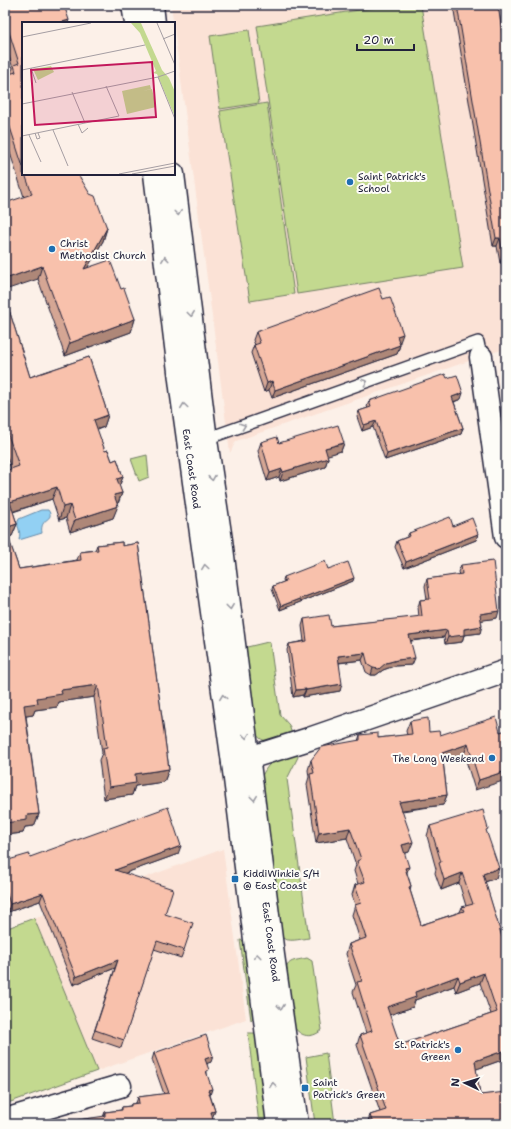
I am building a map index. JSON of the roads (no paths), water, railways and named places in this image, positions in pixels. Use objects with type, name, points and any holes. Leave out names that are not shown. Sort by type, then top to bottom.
[{"type":"main road","points":[[133,5],[136,22]]},
{"type":"main road","points":[[152,5],[154,22]]},
{"type":"main road","name":"East Coast Road","points":[[155,175],[182,396],[198,442]]},
{"type":"main road","name":"East Coast Road","points":[[173,175],[198,442],[241,761],[273,955],[297,1124]]},
{"type":"main road","points":[[479,350],[506,537]]},
{"type":"main road","points":[[241,761],[506,671]]},
{"type":"main road","name":"East Coast Road","points":[[241,761],[278,1124]]},
{"type":"main road","points":[[5,1120],[120,1086]]},
{"type":"lane","points":[[198,442],[479,350]]},
{"type":"water","points":[[41,510],[48,510],[50,513],[49,518],[43,524],[42,533],[19,540],[19,519]]},
{"type":"place","name":"Saint Patrick's School","points":[[350,182]]},
{"type":"place","name":"Christ Methodist Church","points":[[52,249]]},
{"type":"place","name":"The Long Weekend","points":[[492,758]]},
{"type":"place","name":"KiddiWinkie S/H @ East Coast","points":[[235,879]]},
{"type":"place","name":"St. Patrick's Green","points":[[458,1050]]},
{"type":"place","name":"Saint Patrick's Green","points":[[305,1088]]}]
